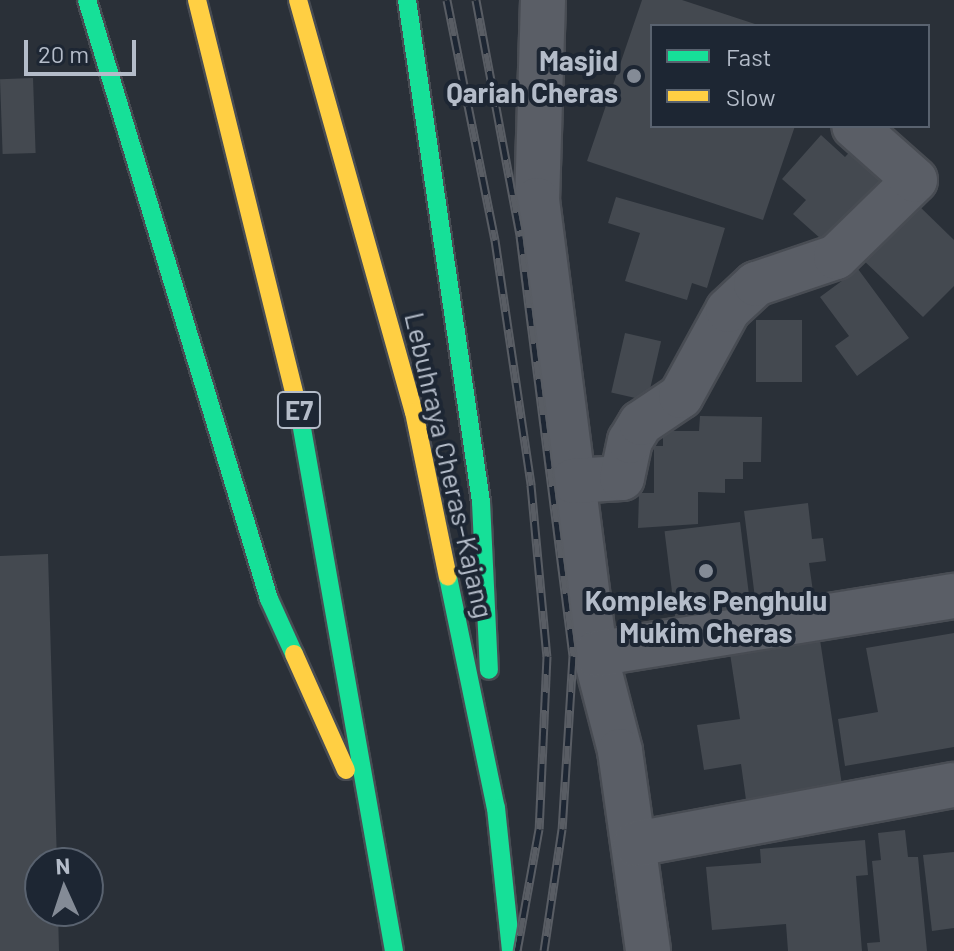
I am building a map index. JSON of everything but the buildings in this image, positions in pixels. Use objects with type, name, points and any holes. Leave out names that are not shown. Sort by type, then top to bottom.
[{"type":"highway","points":[[87,0],[269,599],[372,826]]},
{"type":"highway","name":"E7","points":[[197,0],[297,397],[394,951]]},
{"type":"highway","name":"Lebuhraya Cheras–Kajang","points":[[298,0],[414,412],[496,808],[511,951]]},
{"type":"highway","points":[[407,0],[481,502],[496,808]]},
{"type":"street","points":[[543,0],[537,200],[595,654],[635,844],[648,951]]},
{"type":"street","points":[[573,481],[622,478],[630,441],[641,423],[681,396],[728,310],[756,284],[836,257],[915,180],[856,128]]},
{"type":"street","points":[[595,654],[954,596]]},
{"type":"street","points":[[635,844],[954,785]]},
{"type":"railway","points":[[447,0],[495,240],[531,485],[547,656],[539,829],[517,951]]},
{"type":"railway","points":[[476,0],[520,236],[573,656],[562,829],[544,951]]},
{"type":"traffic: fast","points":[[87,0],[269,599],[294,654]]},
{"type":"traffic: fast","points":[[407,0],[481,502],[489,670]]},
{"type":"traffic: fast","points":[[300,417],[394,951]]},
{"type":"traffic: fast","points":[[448,577],[496,808],[511,951]]},
{"type":"traffic: slow","points":[[197,0],[300,417]]},
{"type":"traffic: slow","points":[[298,0],[414,412],[448,577]]},
{"type":"traffic: slow","points":[[294,654],[346,770]]},
{"type":"place","name":"Masjid Qariah Cheras","points":[[634,76]]},
{"type":"place","name":"Kompleks Penghulu Mukim Cheras","points":[[706,571]]}]
